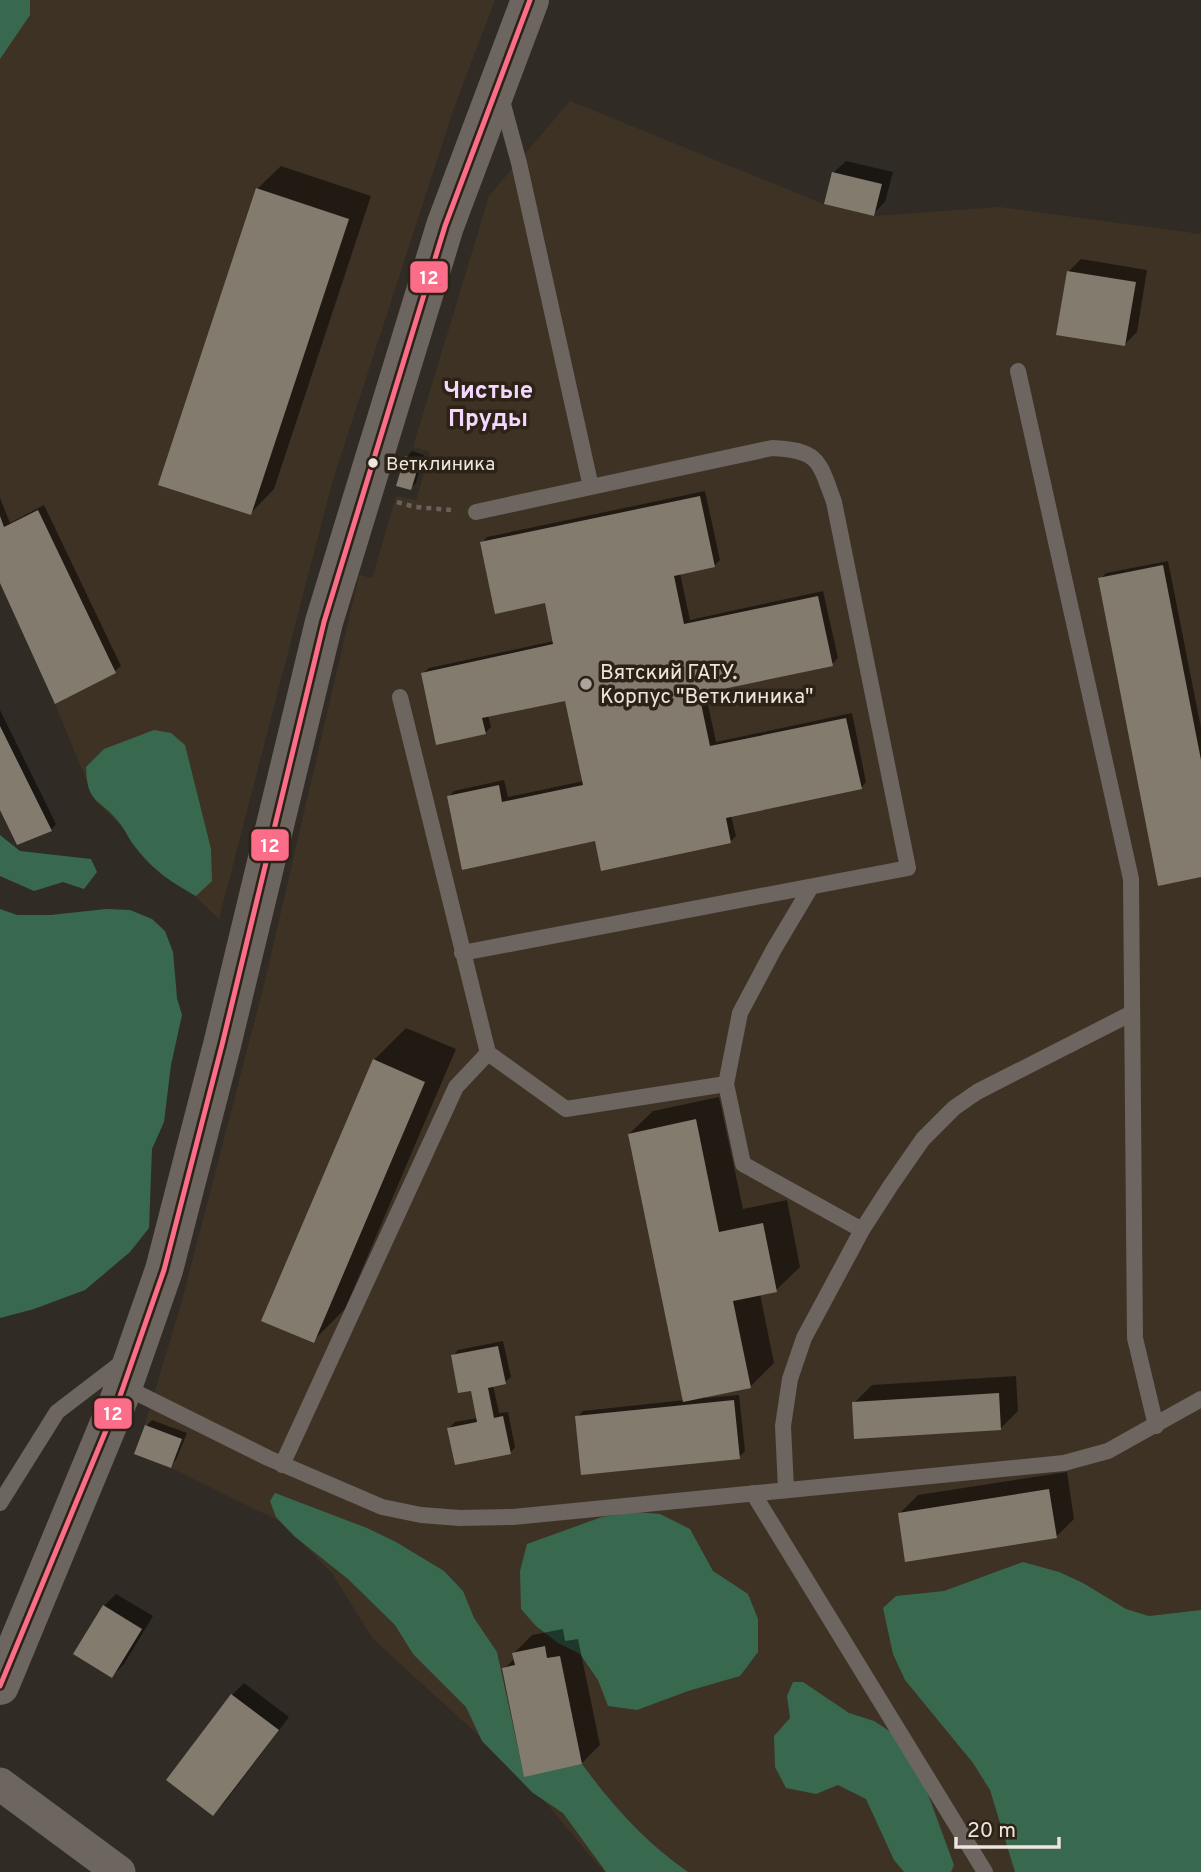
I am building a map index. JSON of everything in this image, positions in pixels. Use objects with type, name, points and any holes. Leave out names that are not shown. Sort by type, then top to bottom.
[{"type":"street","points":[[0,1686],[129,1369],[164,1270],[222,1045],[324,622],[445,226],[530,0]]},
{"type":"street","points":[[0,1784],[119,1872]]},
{"type":"lane","points":[[497,85],[519,163],[591,487]]},
{"type":"lane","points":[[1018,371],[1131,879],[1135,1338],[1156,1426]]},
{"type":"lane","points":[[462,953],[908,868],[834,502],[821,469],[811,455],[796,449],[772,448],[476,512]]},
{"type":"lane","points":[[400,697],[488,1053],[566,1109],[726,1084]]},
{"type":"lane","points":[[811,887],[740,1013],[726,1084],[743,1164],[862,1230]]},
{"type":"lane","points":[[786,1489],[783,1426],[790,1379],[804,1338],[862,1230],[923,1139],[954,1108],[977,1092],[1132,1013]]},
{"type":"lane","points":[[282,1465],[456,1087],[488,1053]]},
{"type":"lane","points":[[0,1503],[57,1412],[129,1369],[282,1465],[382,1507],[421,1515],[460,1518],[513,1517],[1065,1462],[1108,1451],[1201,1399]]},
{"type":"lane","points":[[753,1493],[985,1872]]},
{"type":"path","points":[[363,493],[415,507],[476,512]]},
{"type":"shaded area","points":[[0,0],[495,0],[454,108],[332,483],[219,919],[95,801],[55,704],[116,672],[38,510],[4,527],[0,516]]},
{"type":"shaded area","points":[[570,101],[824,204],[874,216],[999,207],[1201,234],[1201,1872],[604,1872],[524,1777],[373,1639],[332,1573],[281,1522],[171,1468],[134,1454],[181,1304],[264,985],[359,575],[372,578],[396,496],[416,500],[430,452],[413,447],[489,196]]},
{"type":"green space","points":[[0,0],[30,0],[30,15],[0,59]]},
{"type":"green space","points":[[154,730],[171,733],[185,745],[211,849],[212,881],[196,896],[149,863],[118,821],[91,794],[89,788],[86,767],[104,749]]},
{"type":"green space","points":[[0,835],[20,851],[91,859],[97,872],[84,889],[63,882],[34,891],[0,876]]},
{"type":"green space","points":[[0,909],[17,915],[130,910],[152,919],[165,931],[173,952],[177,998],[182,1015],[171,1065],[164,1122],[152,1149],[149,1228],[130,1252],[85,1290],[0,1318]]},
{"type":"green space","points":[[275,1493],[367,1528],[444,1571],[463,1591],[474,1618],[497,1652],[524,1776],[582,1764],[630,1823],[688,1872],[606,1872],[563,1813],[533,1793],[482,1741],[466,1707],[413,1654],[395,1625],[348,1579],[294,1536],[276,1517],[270,1501]]},
{"type":"green space","points":[[636,1512],[660,1514],[690,1529],[713,1571],[748,1594],[758,1619],[758,1652],[740,1676],[637,1710],[608,1706],[598,1680],[580,1654],[558,1643],[536,1626],[521,1609],[520,1571],[527,1544],[602,1517]]},
{"type":"green space","points":[[1023,1562],[1059,1572],[1126,1609],[1149,1616],[1201,1610],[1201,1872],[1015,1872],[990,1790],[973,1763],[905,1680],[893,1654],[883,1608],[896,1596],[944,1591]]},
{"type":"green space","points":[[793,1682],[803,1682],[849,1713],[874,1721],[900,1738],[918,1767],[954,1865],[951,1872],[904,1872],[894,1860],[866,1799],[838,1785],[816,1794],[786,1788],[775,1767],[774,1736],[790,1718],[787,1696]]},
{"type":"building","points":[[832,172],[882,184],[874,216],[824,204]]},
{"type":"building","points":[[256,188],[349,219],[251,515],[158,485]]},
{"type":"building","points":[[1067,271],[1136,282],[1125,346],[1056,335]]},
{"type":"building","points":[[405,456],[420,461],[411,490],[396,486]]},
{"type":"building","name":"Вятский ГАТУ. Корпус \"Ветклиника\"","points":[[700,496],[715,567],[674,576],[684,624],[818,596],[833,666],[699,694],[710,746],[846,718],[862,789],[726,818],[731,843],[601,871],[595,841],[462,870],[447,796],[499,785],[502,802],[583,785],[565,701],[482,718],[486,734],[436,745],[421,673],[553,644],[545,603],[495,614],[480,542]]},
{"type":"building","points":[[38,510],[116,673],[55,704],[0,583],[0,516],[4,527]]},
{"type":"building","points":[[1163,565],[1201,760],[1201,877],[1158,886],[1098,578]]},
{"type":"building","points":[[0,726],[52,831],[17,845],[0,810]]},
{"type":"building","points":[[373,1059],[425,1082],[314,1343],[261,1321]]},
{"type":"building","points":[[696,1119],[719,1232],[763,1223],[777,1292],[733,1301],[751,1388],[683,1402],[628,1134]]},
{"type":"building","points":[[498,1346],[506,1384],[488,1388],[494,1418],[503,1416],[511,1454],[455,1465],[447,1428],[477,1422],[471,1391],[458,1393],[451,1355]]},
{"type":"building","points":[[999,1393],[1001,1430],[854,1439],[852,1402]]},
{"type":"building","points":[[734,1400],[740,1459],[581,1475],[575,1416]]},
{"type":"building","points":[[145,1425],[182,1439],[171,1468],[134,1454]]},
{"type":"building","points":[[1049,1489],[1057,1538],[905,1562],[898,1513]]},
{"type":"building","points":[[103,1605],[142,1629],[112,1678],[73,1654]]},
{"type":"building","points":[[545,1646],[547,1658],[560,1656],[582,1764],[524,1777],[502,1668],[515,1665],[512,1653]]},
{"type":"building","points":[[231,1694],[279,1730],[213,1816],[166,1780]]},
{"type":"transit line","name":"12","points":[[0,1686],[119,1399],[164,1270],[222,1045],[324,622],[445,226],[530,0]]},
{"type":"place","name":"Ветклиника","points":[[373,463]]},
{"type":"place","name":"Вятский ГАТУ. Корпус \"Ветклиника\"","points":[[586,684]]},
{"type":"district","name":"Чистые Пруды","points":[[488,404]]}]
